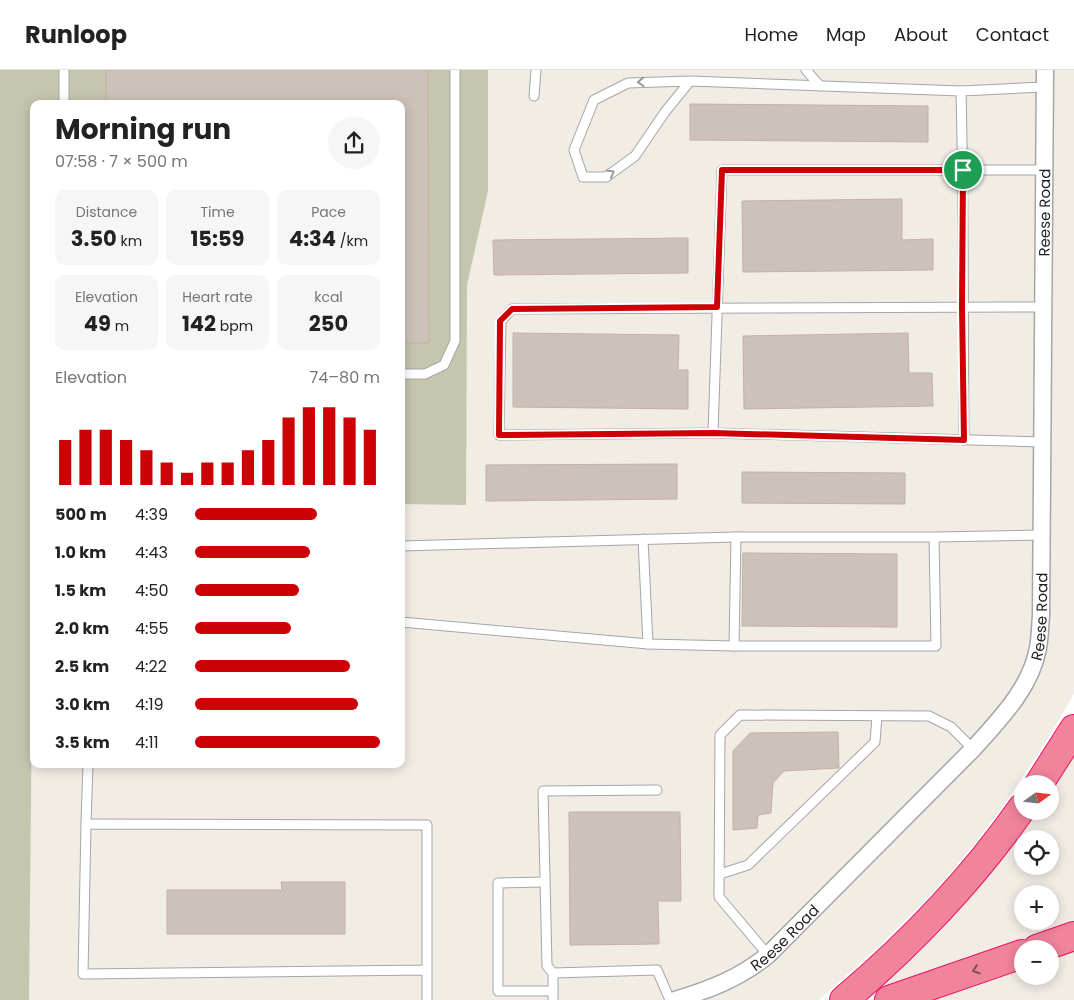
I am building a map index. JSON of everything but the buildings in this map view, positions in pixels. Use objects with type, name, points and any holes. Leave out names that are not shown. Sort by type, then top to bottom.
[{"type":"highway","points":[[1046,775],[1074,729]]},
{"type":"highway","points":[[844,1000],[889,962],[944,906],[997,844],[1014,820]]},
{"type":"highway","points":[[1059,941],[1074,936]]},
{"type":"highway","points":[[889,1000],[1014,957]]},
{"type":"street","name":"Reese Road","points":[[675,1000],[696,994],[739,976],[768,955],[973,749],[1017,696],[1030,672],[1038,649],[1041,616],[1044,70]]},
{"type":"lane","points":[[64,70],[64,100]]},
{"type":"lane","points":[[405,374],[425,374],[444,365],[455,341],[455,70]]},
{"type":"lane","points":[[534,96],[536,70]]},
{"type":"lane","points":[[806,70],[820,86]]},
{"type":"lane","points":[[690,81],[665,112],[635,156],[606,177],[583,177],[574,150],[594,100],[628,83],[690,81],[961,90],[1044,87]]},
{"type":"lane","points":[[961,90],[964,440]]},
{"type":"lane","points":[[713,433],[722,170],[1044,170]]},
{"type":"lane","points":[[1042,442],[713,433],[499,435],[500,321],[512,309],[1043,307]]},
{"type":"lane","points":[[405,546],[643,539],[1042,535]]},
{"type":"lane","points":[[405,622],[648,644],[936,646],[934,537]]},
{"type":"lane","points":[[734,646],[736,538]]},
{"type":"lane","points":[[643,539],[648,644]]},
{"type":"lane","points":[[768,955],[719,897],[720,735],[740,714],[929,716],[950,727],[973,749]]},
{"type":"lane","points":[[720,874],[748,865],[876,742],[877,716]]},
{"type":"lane","points":[[88,768],[83,974],[427,970]]},
{"type":"lane","points":[[545,882],[498,883],[498,991],[553,996],[553,973],[547,966],[543,791],[657,790]]},
{"type":"lane","points":[[86,824],[427,826],[427,1000]]},
{"type":"lane","points":[[553,973],[657,970],[670,1000]]},
{"type":"shaded area","points":[[0,70],[488,70],[488,191],[467,285],[466,505],[405,504],[405,100],[30,100],[31,768],[29,1000],[0,1000]]},
{"type":"pier","points":[[1074,694],[1074,755],[1059,778],[1059,775],[1024,775]]},
{"type":"pier","points":[[1014,790],[1014,820],[1030,820],[1023,830],[1014,830],[1014,841],[984,881],[944,928],[870,1000],[819,1000],[875,950],[927,899],[963,858]]},
{"type":"route","points":[[722,170],[963,170],[962,307],[964,440],[713,433],[499,435],[500,321],[512,309],[717,307],[722,170]]}]
